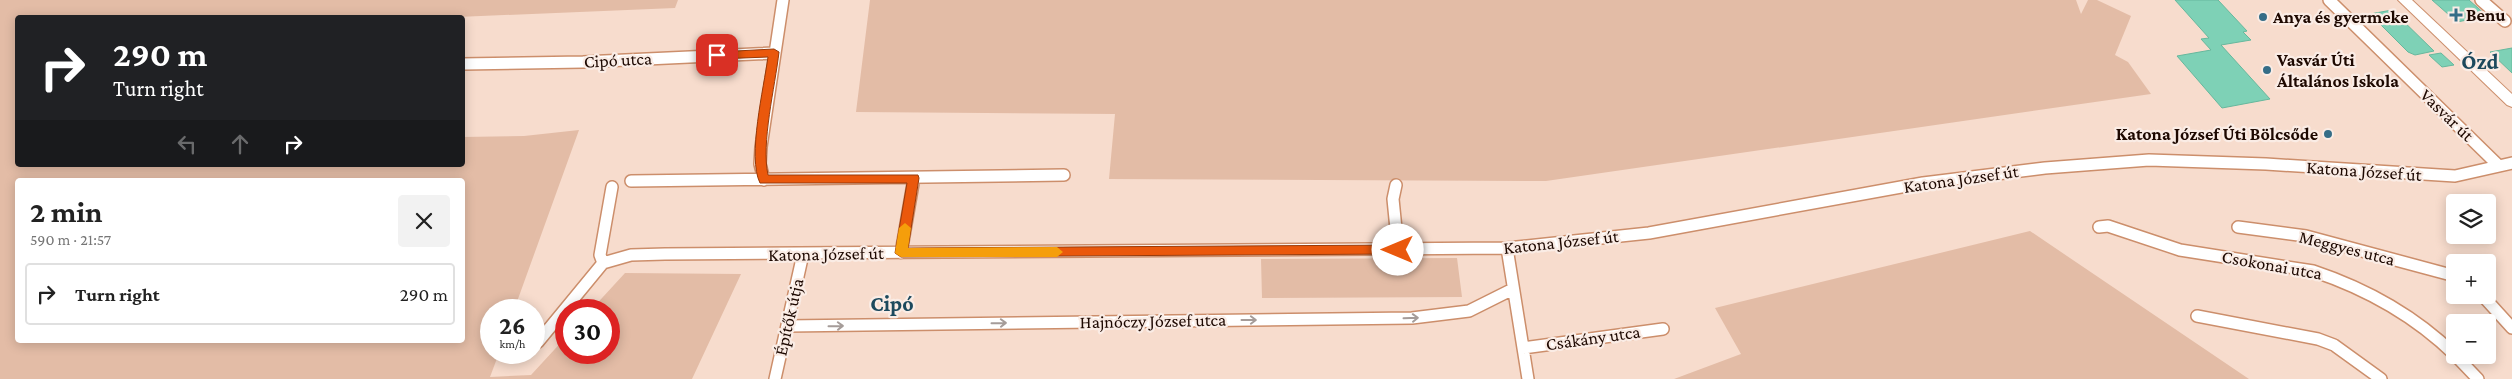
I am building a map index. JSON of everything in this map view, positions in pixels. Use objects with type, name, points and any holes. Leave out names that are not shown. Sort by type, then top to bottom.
[{"type":"street","points":[[764,180],[760,164],[761,147],[783,0]]},
{"type":"street","name":"Vasvár út","points":[[2329,0],[2507,167]]},
{"type":"street","points":[[2404,0],[2512,102]]},
{"type":"street","points":[[2481,0],[2505,21]]},
{"type":"street","name":"Cipó utca","points":[[465,64],[583,62],[774,52]]},
{"type":"street","name":"Katona József út","points":[[603,263],[630,255],[1507,248],[1649,233],[1923,183],[2045,168],[2149,160],[2266,164],[2456,176],[2507,167]]},
{"type":"street","points":[[631,181],[914,178],[1064,174]]},
{"type":"street","points":[[901,253],[914,178]]},
{"type":"street","points":[[1396,185],[1393,198],[1398,250]]},
{"type":"street","points":[[545,333],[603,263],[600,255],[612,187]]},
{"type":"street","name":"Csokonai utca","points":[[2099,227],[2108,226],[2180,250],[2313,271],[2329,276],[2372,296],[2422,325],[2446,347]]},
{"type":"street","name":"Meggyes utca","points":[[2238,227],[2306,236],[2446,274]]},
{"type":"street","points":[[1507,248],[1528,379]]},
{"type":"street","name":"Építők útja","points":[[775,379],[803,254]]},
{"type":"street","name":"Hajnóczy József utca","points":[[787,326],[1412,318],[1444,316],[1469,311],[1513,289]]},
{"type":"street","points":[[2490,304],[2512,328]]},
{"type":"street","points":[[2197,316],[2318,338],[2334,345],[2381,379]]},
{"type":"street","name":"Csákány utca","points":[[1523,348],[1663,329]]},
{"type":"street","name":"Csokonai utca","points":[[2464,364],[2478,379]]},
{"type":"shaded area","points":[[0,0],[678,0],[675,8],[465,17],[465,15],[15,15],[15,167],[465,167],[465,137],[524,136],[579,130],[518,299],[480,299],[480,364],[495,364],[490,377],[531,375],[541,364],[545,364],[545,360],[555,349],[555,364],[620,364],[620,299],[601,299],[625,273],[741,274],[692,379],[0,379]]},
{"type":"shaded area","points":[[870,0],[2076,0],[2081,14],[2088,0],[2097,0],[2131,16],[2115,55],[2128,62],[2151,94],[1546,181],[1109,179],[1115,114],[856,112]]},
{"type":"shaded area","points":[[2030,231],[2249,379],[1674,379],[1741,354],[1715,308]]},
{"type":"shaded area","points":[[1457,258],[1462,297],[1262,298],[1261,259]]},
{"type":"building","name":"Vasvár Úti Általános Iskola","points":[[2175,0],[2218,0],[2247,31],[2243,32],[2251,40],[2221,45],[2270,99],[2222,108],[2177,56],[2211,50],[2201,39],[2209,38]]},
{"type":"building","points":[[2432,0],[2469,0],[2487,16],[2457,22]]},
{"type":"building","points":[[2392,10],[2434,51],[2415,55],[2408,52],[2370,14]]},
{"type":"building","points":[[2512,48],[2512,73],[2490,52]]},
{"type":"building","points":[[2441,53],[2454,65],[2442,67],[2429,55]]},
{"type":"slow traffic","points":[[905,228],[901,253],[1057,252]]},
{"type":"place","name":"Benu","points":[[2456,15]]},
{"type":"place","name":"Anya és gyermeke","points":[[2263,17]]},
{"type":"place","name":"Vasvár Úti Általános Iskola","points":[[2267,70]]},
{"type":"place","name":"Katona József Úti Bölcsőde","points":[[2328,134]]},
{"type":"district","name":"Ózd","points":[[2480,61]]},
{"type":"district","name":"Cipó","points":[[892,303]]},
{"type":"route","points":[[717,55],[774,52],[761,147],[760,164],[764,180],[914,178],[901,253],[1398,250]]}]
